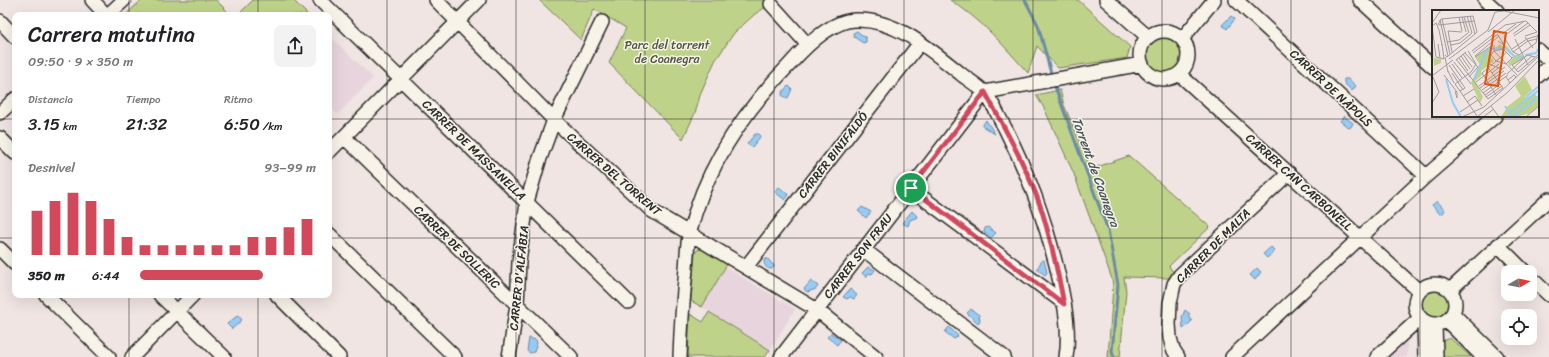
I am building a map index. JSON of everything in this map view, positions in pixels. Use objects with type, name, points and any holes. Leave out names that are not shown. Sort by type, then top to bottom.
[{"type":"street","points":[[92,0],[104,12]]},
{"type":"street","points":[[110,12],[124,0]]},
{"type":"street","name":"CARRER DE MASSANELLA","points":[[320,0],[628,302]]},
{"type":"street","name":"CARRER DEL TORRENT","points":[[436,0],[554,120],[652,211],[817,310],[876,357]]},
{"type":"street","points":[[332,149],[479,0]]},
{"type":"street","points":[[1106,0],[1148,37]]},
{"type":"street","points":[[1182,39],[1214,0]]},
{"type":"street","name":"CARRER DE NÀPOLS","points":[[1236,0],[1426,176]]},
{"type":"street","points":[[1360,0],[1432,67]]},
{"type":"street","points":[[1485,0],[1496,10]]},
{"type":"street","points":[[771,4],[808,45]]},
{"type":"street","points":[[0,20],[12,34]]},
{"type":"street","points":[[680,357],[682,311],[689,233],[707,183],[729,140],[745,115],[763,93],[808,45],[827,31],[838,25],[853,20],[873,21],[906,33],[985,92],[1021,159],[1042,211],[1056,264],[1064,304],[1068,346],[1066,357]]},
{"type":"street","name":"CARRER D'ALFÀBIA","points":[[509,357],[517,305],[519,262],[527,202],[539,161],[554,120],[602,22]]},
{"type":"street","points":[[1169,31],[1182,39],[1186,45],[1188,53],[1184,68],[1179,74],[1173,78],[1165,79],[1151,75],[1145,70],[1140,57],[1141,49],[1148,37],[1154,33],[1169,31]]},
{"type":"street","name":"CARRER BINIFALDÓ","points":[[746,267],[920,43]]},
{"type":"street","points":[[1539,51],[1549,60]]},
{"type":"street","points":[[985,92],[1142,64]]},
{"type":"street","points":[[1539,75],[1549,66]]},
{"type":"street","name":"CARRER CAN CARBONELL","points":[[1179,74],[1419,291]]},
{"type":"street","name":"CARRER SON FRAU","points":[[781,357],[985,92]]},
{"type":"street","points":[[0,113],[12,102]]},
{"type":"street","points":[[1232,357],[1490,117]]},
{"type":"street","name":"CARRER DE SOLLERIC","points":[[344,137],[571,357]]},
{"type":"street","points":[[0,138],[12,150]]},
{"type":"street","name":"CARRER DE MALTA","points":[[1178,357],[1173,349],[1170,338],[1170,303],[1174,284],[1180,275],[1289,173]]},
{"type":"street","points":[[911,188],[1064,304]]},
{"type":"street","points":[[1450,290],[1549,199]]},
{"type":"street","points":[[332,237],[455,357]]},
{"type":"street","points":[[1498,245],[1518,265]]},
{"type":"street","points":[[0,249],[12,261]]},
{"type":"street","points":[[863,249],[1004,357]]},
{"type":"street","points":[[1377,357],[1436,320],[1455,301],[1450,290],[1444,286],[1431,284],[1419,291],[1415,302],[1415,308],[1436,320],[1497,357]]},
{"type":"street","points":[[1537,284],[1549,295]]},
{"type":"street","points":[[49,298],[109,357]]},
{"type":"street","points":[[163,298],[224,357]]},
{"type":"street","points":[[132,357],[190,298]]},
{"type":"street","points":[[279,298],[339,357]]},
{"type":"street","points":[[1425,357],[1436,320]]},
{"type":"street","points":[[1436,320],[1436,357]]},
{"type":"street","points":[[1436,320],[1483,357]]},
{"type":"shaded area","points":[[332,38],[373,78],[338,114],[332,109]]},
{"type":"shaded area","points":[[725,267],[795,309],[770,350],[702,307]]},
{"type":"shaded area","points":[[1407,341],[1407,357],[1389,357]]},
{"type":"green space","points":[[142,0],[216,0],[228,12],[128,12]]},
{"type":"green space","points":[[253,0],[293,0],[305,12],[241,12]]},
{"type":"green space","name":"Parc del torrent de Coanegra","points":[[539,0],[774,0],[771,4],[755,14],[734,33],[715,61],[701,92],[695,113],[683,139],[609,63],[626,28],[594,9],[581,40]]},
{"type":"green space","points":[[950,0],[1078,0],[1130,47],[1127,58],[1058,68],[1037,46],[1028,73],[982,24]]},
{"type":"green space","points":[[1163,37],[1173,40],[1179,46],[1182,56],[1179,66],[1173,72],[1163,75],[1153,72],[1147,66],[1144,56],[1147,46],[1153,40]]},
{"type":"green space","points":[[1060,90],[1064,105],[1091,169],[1129,156],[1210,227],[1169,266],[1173,272],[1169,278],[1124,277],[1126,291],[1120,357],[1108,357],[1113,286],[1112,279],[1074,174],[1044,108],[1036,95]]},
{"type":"green space","points":[[702,249],[727,264],[702,307],[691,301],[695,253],[697,250]]},
{"type":"green space","points":[[1435,289],[1445,293],[1449,303],[1445,313],[1435,317],[1425,313],[1421,303],[1425,293]]},
{"type":"green space","points":[[709,312],[770,350],[765,357],[688,357],[690,314],[703,322]]},
{"type":"green space","points":[[1450,338],[1471,357],[1440,357],[1439,342]]},
{"type":"water","points":[[1231,16],[1235,19],[1227,29],[1222,25]]},
{"type":"water","points":[[857,31],[866,38],[866,42],[863,43],[854,37],[853,33]]},
{"type":"water","points":[[1344,79],[1348,79],[1356,86],[1352,91],[1344,83]]},
{"type":"water","points":[[789,86],[792,89],[788,98],[786,98],[782,95],[782,93]]},
{"type":"water","points":[[1344,116],[1353,123],[1351,127],[1349,128],[1340,121]]},
{"type":"water","points":[[986,120],[995,134],[982,126]]},
{"type":"water","points":[[755,134],[759,134],[760,137],[752,147],[747,144]]},
{"type":"water","points":[[779,187],[789,195],[785,200],[775,192]]},
{"type":"water","points":[[1437,201],[1445,210],[1443,213],[1440,214],[1432,205]]},
{"type":"water","points":[[862,207],[871,212],[866,218],[858,211]]},
{"type":"water","points":[[912,211],[918,217],[910,220],[908,226],[902,223]]},
{"type":"water","points":[[988,227],[996,233],[991,238],[984,232],[985,228]]},
{"type":"water","points":[[1271,247],[1275,251],[1267,258],[1263,254]]},
{"type":"water","points":[[765,259],[768,259],[774,265],[772,269],[765,266]]},
{"type":"water","points":[[1042,260],[1044,260],[1047,273],[1045,275],[1037,269]]},
{"type":"water","points":[[868,267],[875,270],[872,274],[869,273],[866,277],[862,273]]},
{"type":"water","points":[[1257,268],[1261,272],[1255,280],[1250,275]]},
{"type":"water","points":[[811,281],[818,286],[816,289],[807,292],[804,289]]},
{"type":"water","points":[[850,289],[857,295],[854,299],[850,297],[847,299],[843,297]]},
{"type":"water","points":[[971,309],[979,315],[980,321],[978,323],[967,313]]},
{"type":"water","points":[[1185,310],[1190,314],[1188,316],[1192,321],[1183,329],[1182,317]]},
{"type":"water","points":[[238,315],[242,320],[232,329],[227,324]]},
{"type":"water","points":[[949,327],[958,336],[956,338],[954,339],[945,332]]},
{"type":"water","points":[[831,333],[841,340],[837,345],[827,337]]},
{"type":"water","points":[[529,338],[536,340],[537,343],[534,352],[530,353],[527,351]]},
{"type":"waterway","name":"Torrent de Coanegra","points":[[1025,0],[1038,25],[1052,77]]},
{"type":"waterway","name":"Torrent de Coanegra","points":[[1054,84],[1108,230],[1118,285],[1112,352],[1114,357]]},
{"type":"route","points":[[985,92],[1021,159],[1042,211],[1056,264],[1064,304],[911,188],[985,92]]}]
